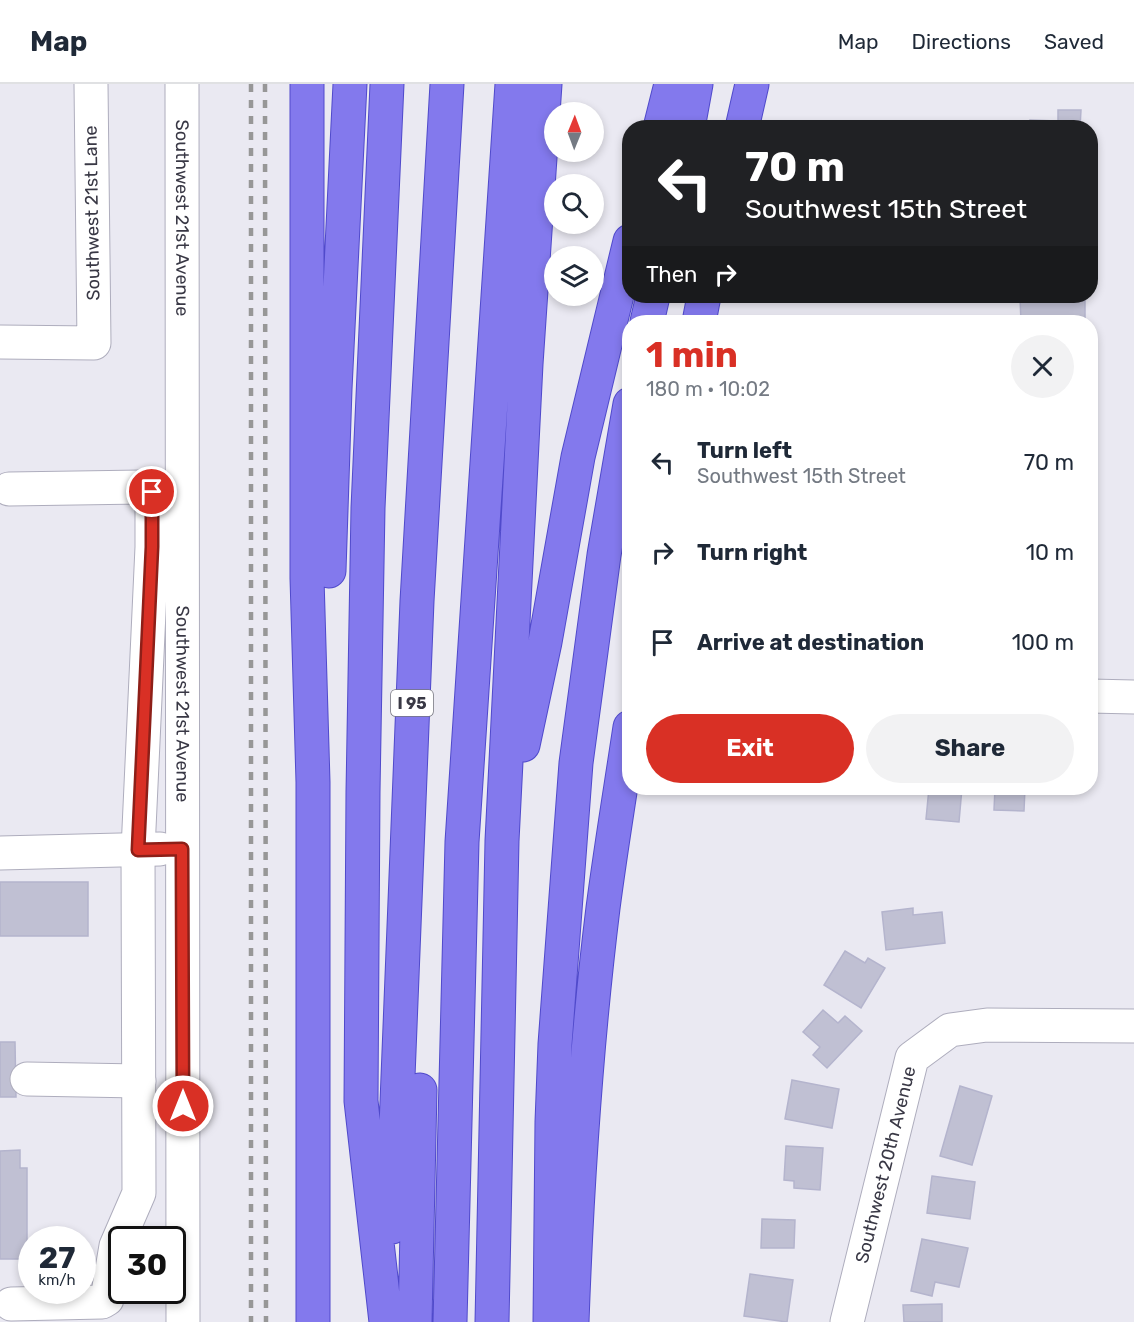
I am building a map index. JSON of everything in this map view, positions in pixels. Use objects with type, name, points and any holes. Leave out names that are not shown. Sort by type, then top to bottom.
[{"type":"highway","points":[[307,84],[307,578],[313,782],[313,1322]]},
{"type":"highway","points":[[313,782],[328,580],[350,84]]},
{"type":"highway","points":[[387,84],[368,508],[361,1101],[387,1322]]},
{"type":"highway","name":"I 95","points":[[387,1322],[416,612],[447,84]]},
{"type":"highway","points":[[415,1322],[426,780],[466,84]]},
{"type":"highway","points":[[450,1322],[462,842],[512,84]]},
{"type":"highway","points":[[492,1322],[502,841],[527,353],[545,84]]},
{"type":"highway","points":[[662,120],[671,84]]},
{"type":"highway","points":[[689,120],[696,84]]},
{"type":"highway","points":[[744,120],[752,84]]},
{"type":"highway","points":[[502,841],[545,642],[578,457],[622,274]]},
{"type":"highway","points":[[550,1322],[555,1044],[576,763],[601,576],[622,451]]},
{"type":"highway","points":[[572,1322],[579,1175],[594,994],[622,778]]},
{"type":"street","name":"Southwest 21st Lane","points":[[0,342],[94,343],[91,84]]},
{"type":"street","name":"Southwest 21st Avenue","points":[[182,84],[183,1322]]},
{"type":"street","points":[[9,489],[142,487],[152,492],[152,547],[138,850],[139,1193],[116,1246],[107,1299],[102,1302],[10,1304]]},
{"type":"street","points":[[1098,696],[1134,697]]},
{"type":"street","points":[[0,853],[182,849]]},
{"type":"street","name":"Southwest 20th Avenue","points":[[847,1322],[912,1058],[950,1030],[987,1025],[1134,1026]]},
{"type":"street","points":[[27,1079],[139,1081]]},
{"type":"building","points":[[1058,110],[1081,110],[1080,120],[1058,120]]},
{"type":"building","points":[[1020,303],[1085,303],[1085,315],[1021,315]]},
{"type":"building","points":[[928,795],[961,795],[959,822],[926,819]]},
{"type":"building","points":[[995,795],[1025,795],[1024,811],[994,810]]},
{"type":"building","points":[[0,882],[88,882],[88,936],[0,936]]},
{"type":"building","points":[[913,908],[913,915],[942,912],[945,943],[886,950],[882,912]]},
{"type":"building","points":[[845,951],[865,963],[868,958],[885,968],[861,1008],[824,985]]},
{"type":"building","points":[[823,1010],[838,1023],[845,1016],[862,1031],[827,1068],[813,1055],[820,1047],[803,1032]]},
{"type":"building","points":[[0,1042],[15,1042],[16,1097],[0,1097]]},
{"type":"building","points":[[792,1080],[839,1089],[832,1128],[785,1119]]},
{"type":"building","points":[[960,1086],[992,1096],[972,1165],[940,1156]]},
{"type":"building","points":[[786,1146],[823,1148],[820,1190],[794,1188],[794,1181],[784,1180]]},
{"type":"building","points":[[20,1150],[20,1168],[27,1168],[27,1226],[18,1226],[18,1259],[0,1259],[0,1151]]},
{"type":"building","points":[[932,1176],[975,1182],[970,1219],[927,1213]]},
{"type":"building","points":[[762,1219],[795,1220],[794,1248],[761,1248]]},
{"type":"building","points":[[922,1239],[968,1248],[959,1287],[935,1282],[932,1296],[911,1291]]},
{"type":"building","points":[[750,1274],[793,1280],[787,1322],[744,1316]]},
{"type":"building","points":[[942,1304],[942,1322],[904,1322],[903,1305]]},
{"type":"railway","points":[[251,84],[251,1322]]},
{"type":"railway","points":[[265,84],[266,1322]]},
{"type":"route","points":[[152,492],[152,547],[138,850],[182,849],[183,1106]]}]
